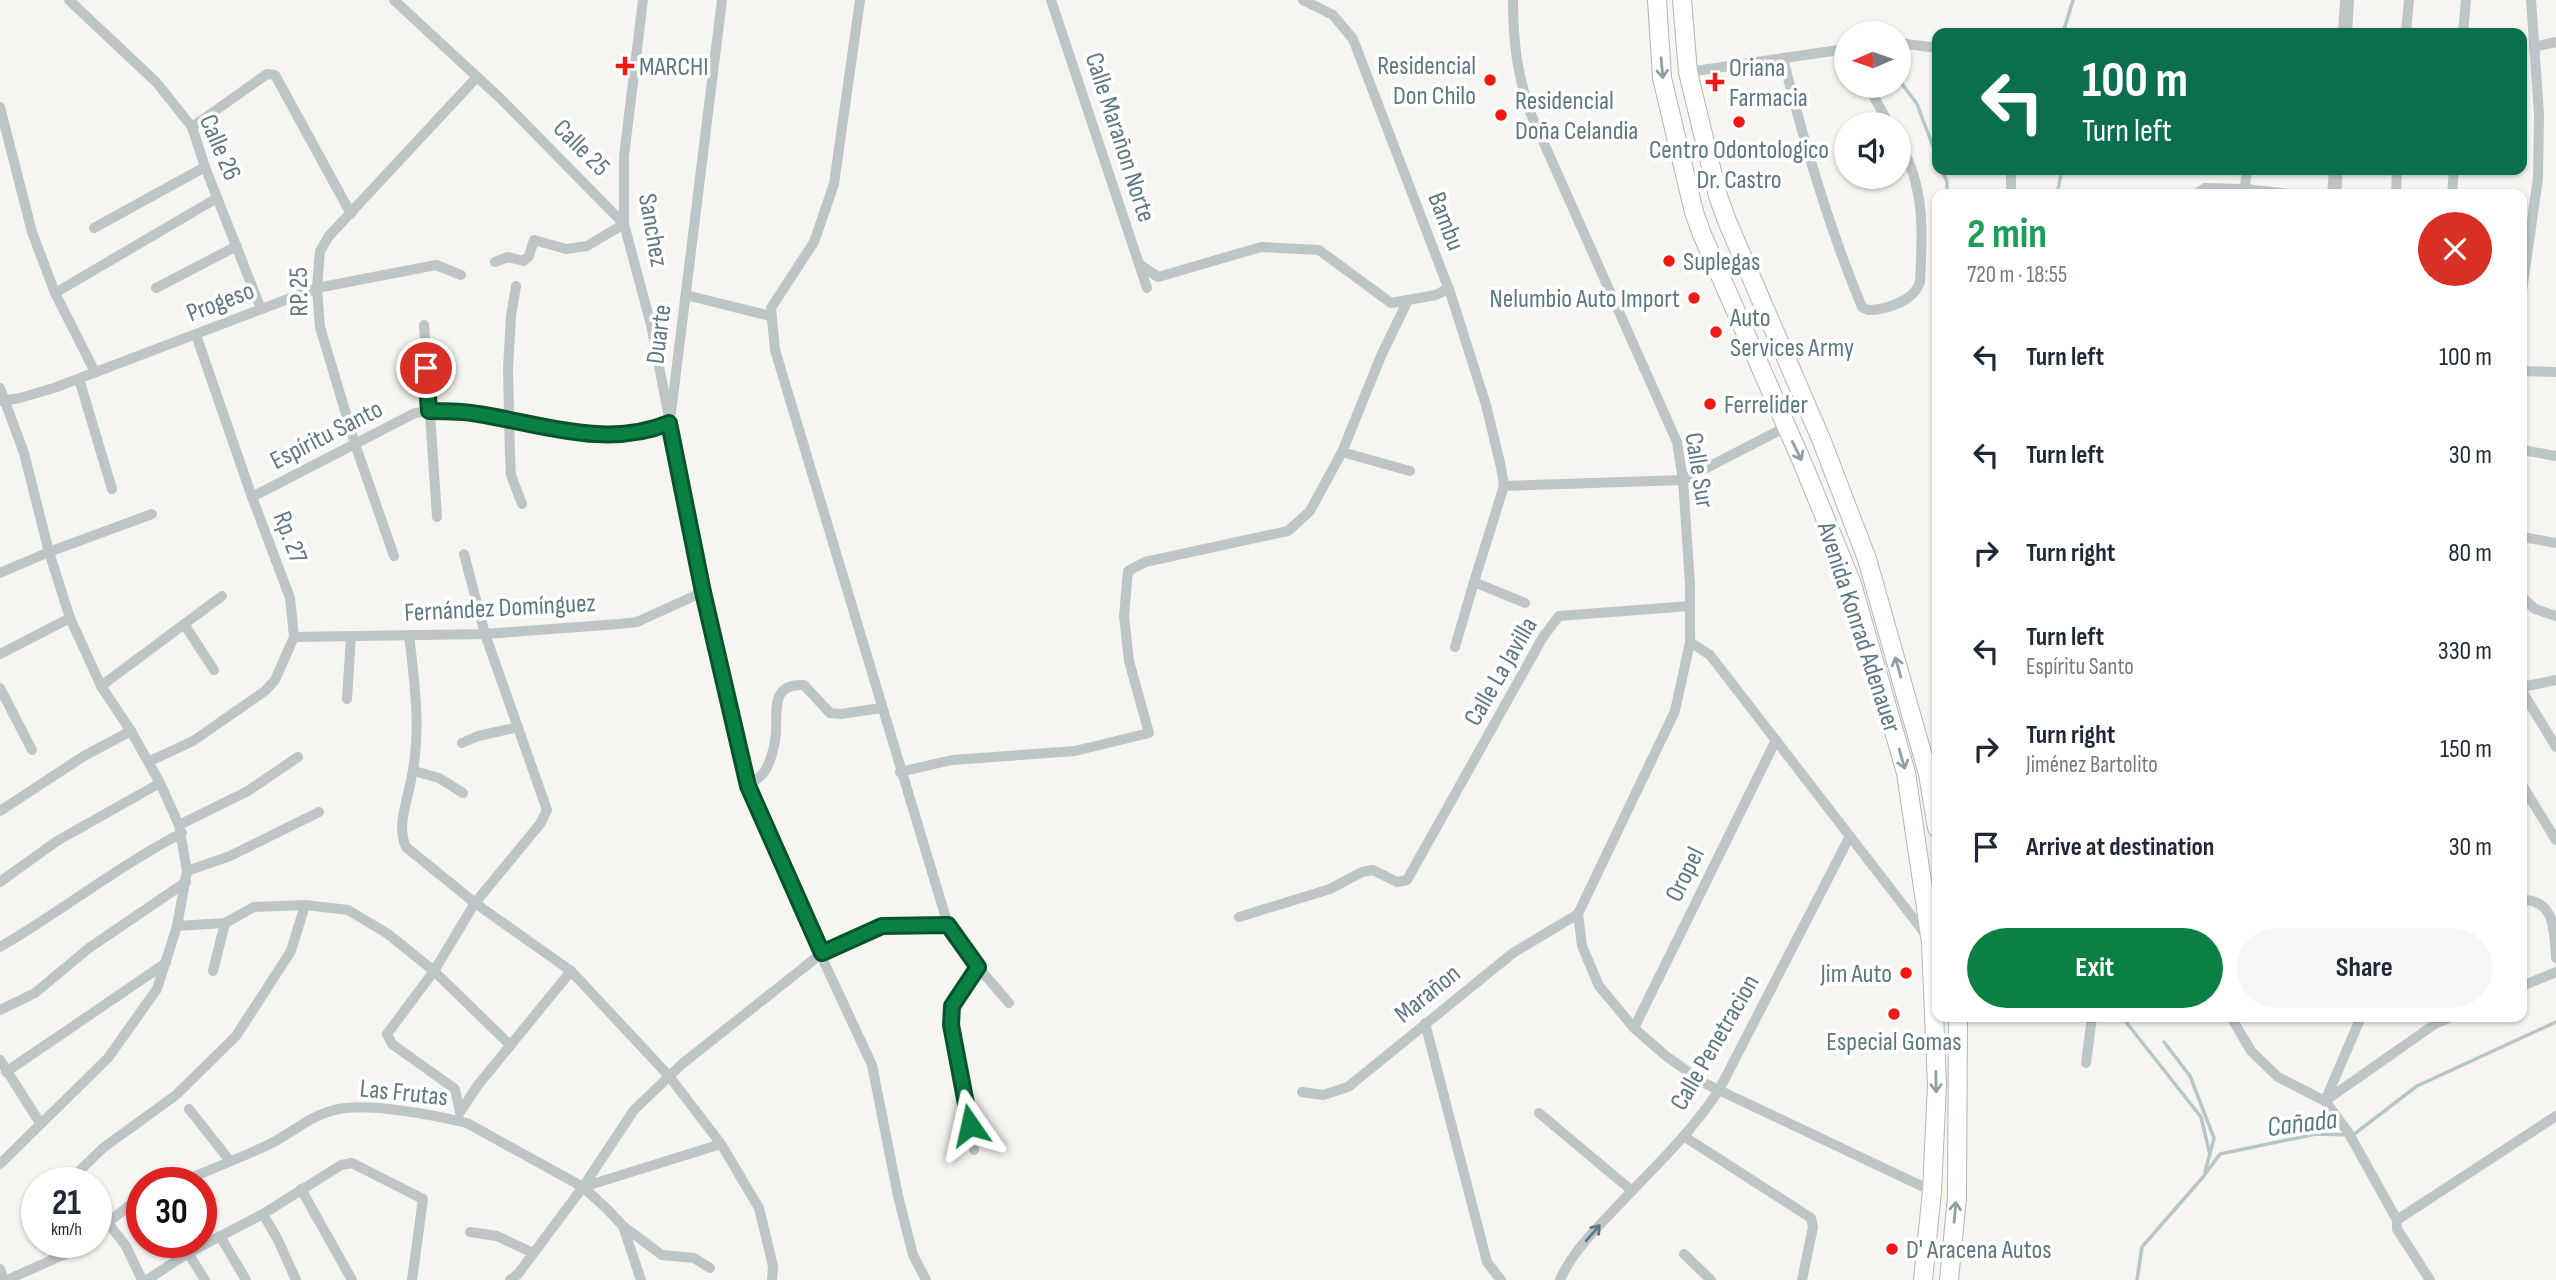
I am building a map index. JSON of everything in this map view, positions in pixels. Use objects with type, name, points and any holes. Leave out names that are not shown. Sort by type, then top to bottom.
[{"type":"main road","name":"Avenida Konrad Adenauer","points":[[1657,0],[1662,78],[1701,232],[1803,464],[1852,584],[1899,746],[1908,785],[1931,942],[1932,966]]},
{"type":"main road","name":"Avenida Konrad Adenauer","points":[[1682,0],[1688,72],[1718,196],[1821,439],[1867,559],[1932,770]]},
{"type":"main road","points":[[1701,232],[1727,221]]},
{"type":"main road","name":"Avenida Konrad Adenauer","points":[[1923,1280],[1932,1191],[1937,1085],[1934,1022]]},
{"type":"main road","points":[[1949,1280],[1957,1197],[1958,1022]]},
{"type":"street","name":"Calle 26","points":[[69,0],[157,83],[192,127],[261,309]]},
{"type":"street","name":"Calle 25","points":[[394,0],[477,77],[624,224]]},
{"type":"street","name":"Sanchez","points":[[643,0],[624,156],[624,224],[650,325],[703,592],[748,786],[872,1065],[898,1196],[914,1255],[926,1280]]},
{"type":"street","name":"Duarte","points":[[669,423],[722,0]]},
{"type":"street","points":[[860,0],[834,184],[814,242],[792,279],[775,300],[770,316],[775,350],[948,925],[978,967],[1009,1003]]},
{"type":"street","name":"Calle Marañon Norte","points":[[1051,0],[1147,288]]},
{"type":"street","name":"Bambu","points":[[1303,0],[1333,15],[1353,38],[1448,288],[1486,405],[1504,486]]},
{"type":"street","name":"Calle Sur","points":[[1513,0],[1513,37],[1518,77],[1530,113],[1677,442],[1683,480],[1690,642],[1675,711],[1578,914]]},
{"type":"street","points":[[2345,28],[2347,0]]},
{"type":"street","points":[[2406,28],[2409,0]]},
{"type":"street","points":[[2463,28],[2466,0]]},
{"type":"street","points":[[2527,258],[2539,178],[2539,114],[2531,0]]},
{"type":"street","points":[[2534,47],[2556,42]]},
{"type":"street","points":[[1911,45],[1932,47]]},
{"type":"street","points":[[1688,72],[1834,51]]},
{"type":"street","points":[[1783,58],[1802,133],[1838,251],[1863,307],[1868,310],[1898,304],[1919,288],[1922,211],[1911,166]]},
{"type":"street","points":[[192,127],[267,74],[275,75],[351,214]]},
{"type":"street","name":"RP. 25","points":[[394,556],[355,444],[320,327],[317,288],[320,251],[329,236],[477,77]]},
{"type":"street","points":[[0,107],[32,232],[55,293],[95,372]]},
{"type":"street","points":[[94,228],[205,167]]},
{"type":"street","points":[[55,293],[218,198]]},
{"type":"street","points":[[495,262],[508,257],[524,261],[529,256],[534,240],[566,249],[587,246],[624,224]]},
{"type":"street","points":[[156,288],[237,246]]},
{"type":"street","points":[[1139,264],[1158,277],[1261,247],[1319,250],[1391,303],[1436,295],[1448,288]]},
{"type":"street","name":"Progeso","points":[[3,400],[20,398],[79,379],[317,288],[436,265],[461,275]]},
{"type":"street","points":[[516,286],[508,369],[509,421],[511,475],[522,503]]},
{"type":"street","points":[[686,295],[770,316]]},
{"type":"street","points":[[900,772],[952,760],[1075,751],[1149,733],[1129,661],[1124,616],[1128,570],[1145,562],[1288,531],[1310,511],[1342,452],[1381,356],[1408,300]]},
{"type":"street","points":[[424,325],[438,517]]},
{"type":"street","name":"Rp. 27","points":[[196,335],[252,498],[290,598],[294,637]]},
{"type":"street","points":[[2527,371],[2556,372]]},
{"type":"street","points":[[79,379],[112,489]]},
{"type":"street","points":[[0,388],[24,453],[49,552],[70,618],[101,686],[131,731],[160,783],[181,829],[187,877],[177,926],[157,989],[108,1058],[0,1164]]},
{"type":"street","name":"Espíritu Santo","points":[[252,498],[415,413],[429,411],[479,414],[570,432],[630,435],[669,423]]},
{"type":"street","points":[[1455,647],[1504,486],[1683,480],[1786,427]]},
{"type":"street","points":[[2527,451],[2556,456]]},
{"type":"street","points":[[1342,452],[1410,471]]},
{"type":"street","points":[[0,573],[152,514]]},
{"type":"street","points":[[2527,538],[2556,543]]},
{"type":"street","points":[[458,1116],[455,1090],[392,1044],[387,1034],[434,971],[475,903],[540,824],[547,810],[485,634],[464,554]]},
{"type":"street","points":[[1474,582],[1525,603]]},
{"type":"street","name":"Fernández Domínguez","points":[[294,637],[485,634],[637,621],[703,592]]},
{"type":"street","points":[[101,686],[222,596]]},
{"type":"street","points":[[2527,602],[2535,609],[2556,617]]},
{"type":"street","name":"Calle La Javilla","points":[[1239,917],[1330,890],[1362,872],[1373,870],[1397,882],[1407,880],[1559,616],[1690,606]]},
{"type":"street","points":[[0,654],[70,618]]},
{"type":"street","points":[[184,624],[214,670]]},
{"type":"street","points":[[409,635],[418,705],[414,771],[402,824],[401,836],[405,847],[475,903],[570,971],[669,1076],[720,1144],[759,1208],[772,1266],[772,1280]]},
{"type":"street","points":[[347,699],[351,636]]},
{"type":"street","points":[[148,762],[193,741],[265,691],[275,680],[294,637]]},
{"type":"street","points":[[1690,642],[1710,655],[1931,942]]},
{"type":"street","points":[[2527,688],[2556,680]]},
{"type":"street","points":[[748,786],[764,773],[776,735],[775,710],[781,691],[792,684],[804,685],[830,713],[881,708]]},
{"type":"street","points":[[0,688],[32,750]]},
{"type":"street","points":[[2527,698],[2556,747]]},
{"type":"street","points":[[463,743],[478,736],[518,727]]},
{"type":"street","points":[[0,811],[85,756],[131,731]]},
{"type":"street","name":"Oropel","points":[[1634,1028],[1776,740]]},
{"type":"street","points":[[0,947],[181,829],[248,791],[298,757]]},
{"type":"street","points":[[414,771],[439,778],[463,793]]},
{"type":"street","points":[[0,882],[57,841],[160,783]]},
{"type":"street","points":[[2527,793],[2556,840]]},
{"type":"street","points":[[0,1010],[35,993],[89,948],[187,877],[320,812]]},
{"type":"street","name":"Calle Penetracion","points":[[1560,1280],[1590,1235],[1685,1137],[1719,1090],[1850,836]]},
{"type":"street","points":[[2527,901],[2540,903],[2553,922],[2556,958]]},
{"type":"street","points":[[177,926],[225,923],[254,906],[305,905],[348,910],[388,934],[434,971],[510,1045]]},
{"type":"street","points":[[83,1167],[103,1148],[176,1095],[236,1036],[291,951],[305,905]]},
{"type":"street","points":[[1578,914],[1582,946],[1598,986],[1634,1028],[1694,1076],[1932,1191]]},
{"type":"street","name":"Marañon","points":[[1303,1092],[1323,1095],[1348,1087],[1513,953],[1578,914]]},
{"type":"street","points":[[213,971],[225,923]]},
{"type":"street","points":[[510,1280],[518,1274],[583,1187],[634,1110],[669,1076],[822,953],[882,926],[948,925]]},
{"type":"street","points":[[6,1072],[167,962]]},
{"type":"street","points":[[974,1150],[951,1025],[952,1006],[978,967]]},
{"type":"street","points":[[458,1116],[478,1085],[570,971]]},
{"type":"street","points":[[2527,984],[2556,972]]},
{"type":"street","points":[[2086,1063],[2091,1022]]},
{"type":"street","points":[[2234,1022],[2251,1051],[2277,1076],[2325,1101],[2356,1144],[2397,1220],[2397,1229],[2430,1280]]},
{"type":"street","points":[[2325,1101],[2359,1022]]},
{"type":"street","points":[[2325,1101],[2440,1022]]},
{"type":"street","points":[[1425,1023],[1487,1262],[1501,1280]]},
{"type":"street","points":[[0,1060],[40,1123]]},
{"type":"street","points":[[190,1109],[230,1161]]},
{"type":"street","name":"Las Frutas","points":[[217,1168],[274,1142],[306,1120],[338,1109],[458,1116],[583,1187],[623,1226],[662,1255],[694,1258],[710,1268]]},
{"type":"street","points":[[1539,1114],[1631,1190]]},
{"type":"street","points":[[2397,1220],[2556,1116]]},
{"type":"street","points":[[1685,1137],[1811,1218],[1813,1227],[1802,1280]]},
{"type":"street","points":[[583,1187],[720,1144]]},
{"type":"street","points":[[217,1238],[263,1214],[341,1165],[352,1163],[423,1200],[412,1280]]},
{"type":"street","points":[[301,1189],[352,1280]]},
{"type":"street","points":[[263,1214],[296,1280]]},
{"type":"street","points":[[623,1226],[640,1280]]},
{"type":"street","points":[[112,1228],[126,1246],[145,1280],[180,1258]]},
{"type":"street","points":[[470,1232],[497,1236],[533,1253]]},
{"type":"street","points":[[220,1236],[246,1280]]},
{"type":"street","points":[[1684,1254],[1711,1280]]},
{"type":"street","points":[[0,1269],[5,1280],[56,1258]]},
{"type":"street","points":[[191,1258],[205,1280]]},
{"type":"waterway","name":"Cañada","points":[[2065,28],[2073,0]]},
{"type":"waterway","points":[[1911,96],[1917,104],[1932,144]]},
{"type":"waterway","points":[[1944,175],[1947,189]]},
{"type":"waterway","name":"Cañada","points":[[2058,189],[2061,175]]},
{"type":"waterway","name":"Cañada","points":[[2126,1022],[2201,1117],[2210,1155]]},
{"type":"waterway","name":"Cañada","points":[[2137,1280],[2142,1247],[2220,1154],[2316,1134],[2353,1135],[2417,1086],[2556,1022]]},
{"type":"waterway","points":[[2164,1042],[2190,1076],[2214,1138],[2205,1172]]},
{"type":"place","name":"MARCHI","points":[[625,66]]},
{"type":"place","name":"Residencial Don Chilo","points":[[1490,80]]},
{"type":"place","name":"Oriana Farmacia","points":[[1715,82]]},
{"type":"place","name":"Residencial Doña Celandia","points":[[1501,115]]},
{"type":"place","name":"Centro Odontologico Dr. Castro","points":[[1739,122]]},
{"type":"place","name":"Suplegas","points":[[1669,261]]},
{"type":"place","name":"Nelumbio Auto Import","points":[[1694,298]]},
{"type":"place","name":"Auto Services Army","points":[[1716,332]]},
{"type":"place","name":"Ferrelider","points":[[1710,404]]},
{"type":"place","name":"Jim Auto","points":[[1906,973]]},
{"type":"place","name":"Especial Gomas","points":[[1894,1014]]},
{"type":"place","name":"D' Aracena Autos","points":[[1892,1249]]},
{"type":"route","points":[[426,368],[429,411],[479,414],[570,432],[630,435],[669,423],[703,592],[748,786],[811,934],[822,953],[882,926],[948,925],[978,967],[952,1006],[951,1025],[970,1125]]}]
